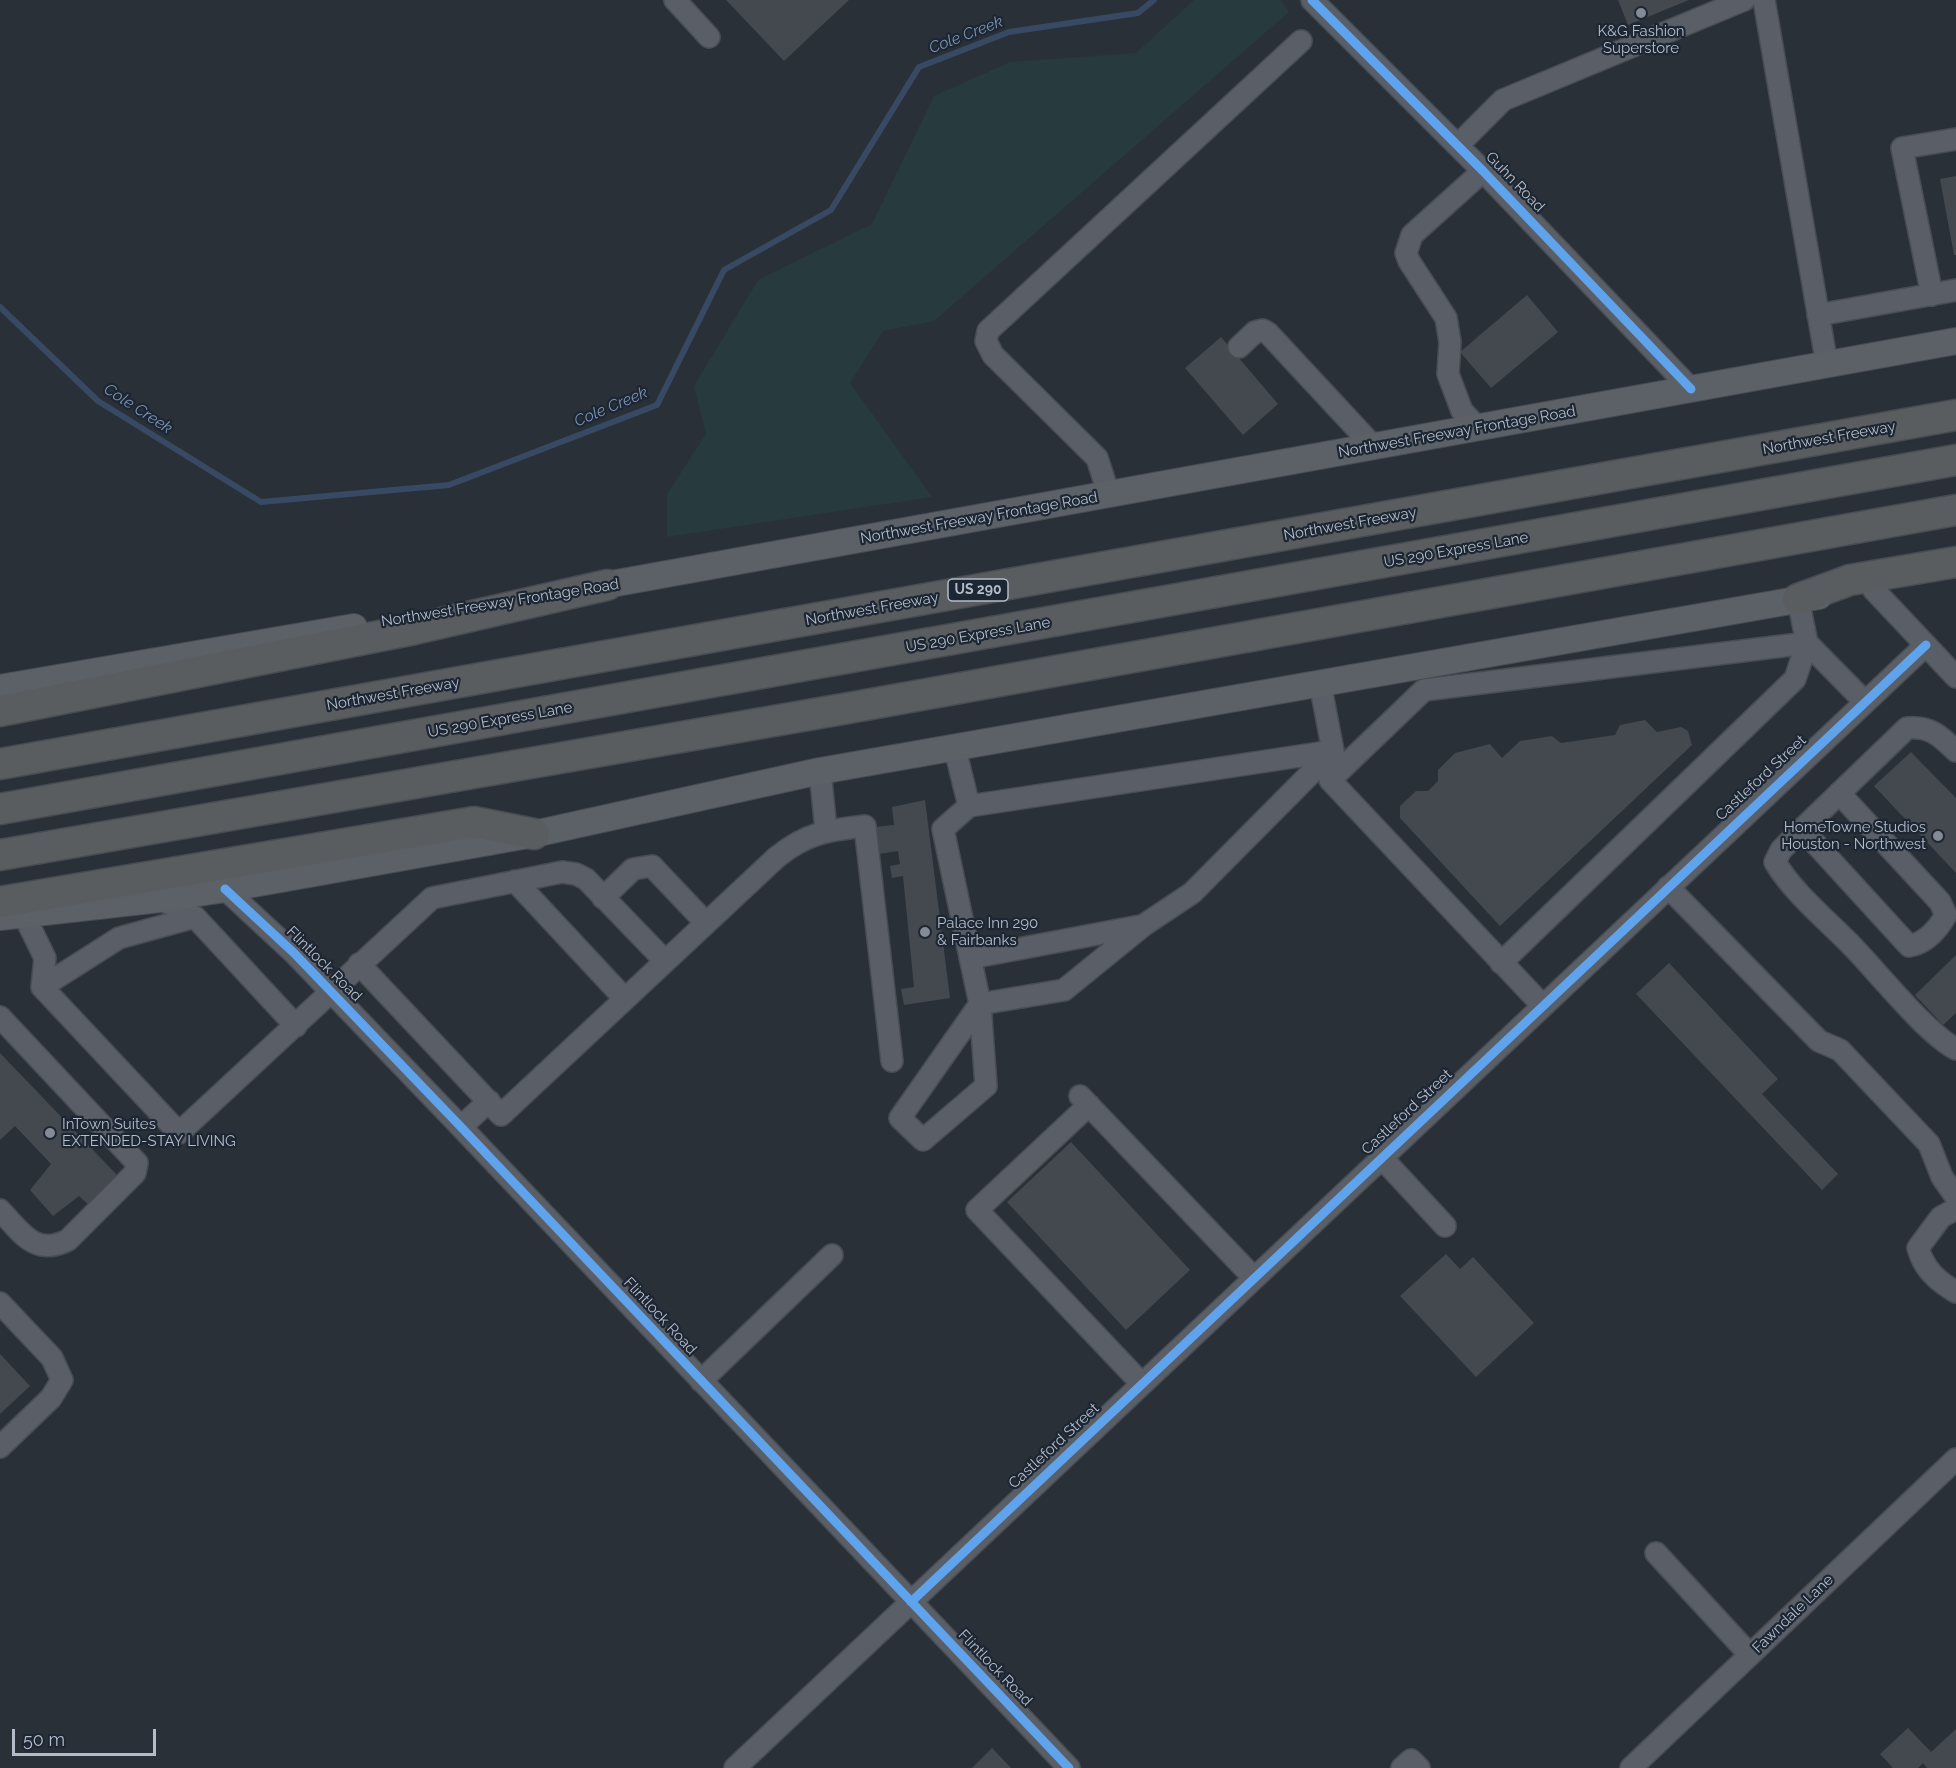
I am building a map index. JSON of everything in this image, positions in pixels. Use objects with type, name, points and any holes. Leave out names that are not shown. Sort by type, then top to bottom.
[{"type":"highway","name":"Northwest Freeway","points":[[0,764],[1956,416]]},
{"type":"highway","name":"US 290 Express Lane","points":[[0,810],[1956,460]]},
{"type":"highway","points":[[0,855],[832,711],[1956,510]]},
{"type":"highway","points":[[1798,599],[1850,580],[1956,562]]},
{"type":"highway","points":[[0,711],[415,629],[607,585]]},
{"type":"highway","points":[[8,911],[474,822],[534,834]]},
{"type":"main road","name":"Northwest Freeway Frontage Road","points":[[0,688],[607,585],[1956,341]]},
{"type":"main road","points":[[8,911],[160,899],[225,889],[534,834],[820,771],[1798,599],[1873,590],[1956,575]]},
{"type":"street","points":[[675,0],[710,37]]},
{"type":"street","name":"Guhn Road","points":[[1313,0],[1458,145],[1691,389]]},
{"type":"street","points":[[1458,145],[1503,100],[1744,0]]},
{"type":"street","points":[[1764,0],[1827,366]]},
{"type":"street","points":[[1109,495],[1097,458],[993,355],[986,340],[988,331],[1301,41]]},
{"type":"street","points":[[1932,295],[1902,148],[1956,139]]},
{"type":"street","points":[[1478,428],[1462,411],[1448,374],[1450,342],[1446,318],[1409,261],[1407,253],[1412,236],[1483,171]]},
{"type":"street","points":[[1818,315],[1956,290]]},
{"type":"street","points":[[1239,347],[1255,332],[1263,330],[1268,333],[1374,447]]},
{"type":"street","points":[[1873,590],[1956,678]]},
{"type":"street","points":[[1501,963],[1796,679],[1807,643],[1798,599]]},
{"type":"street","points":[[1424,690],[1807,643]]},
{"type":"street","points":[[1807,643],[1864,701]]},
{"type":"street","name":"Castleford Street","points":[[735,1768],[1926,645]]},
{"type":"street","points":[[1434,663],[1424,690],[1330,780],[1542,1005]]},
{"type":"street","points":[[1320,683],[1334,751]]},
{"type":"street","points":[[1956,752],[1935,731],[1922,727],[1907,728],[1781,850],[1775,862],[1781,872],[1934,1032],[1956,1049]]},
{"type":"street","points":[[955,749],[969,806]]},
{"type":"street","points":[[1334,751],[969,806],[943,829],[980,1004],[986,1086],[923,1140],[900,1118],[980,1004],[1064,990],[1144,925],[1192,893],[1334,751]]},
{"type":"street","points":[[820,771],[826,830]]},
{"type":"street","points":[[1802,829],[1909,946],[1916,945],[1938,929],[1946,915],[1940,902],[1839,794]]},
{"type":"street","points":[[359,964],[501,1115],[792,845],[826,830],[865,825],[892,1061]]},
{"type":"street","points":[[603,898],[633,869],[652,866],[706,923]]},
{"type":"street","points":[[8,911],[45,958],[42,987],[179,1133],[432,898],[562,872],[576,874],[665,961]]},
{"type":"street","points":[[515,881],[625,999]]},
{"type":"street","points":[[1668,887],[1819,1041],[1840,1050],[1887,1098],[1929,1144],[1942,1177],[1956,1197]]},
{"type":"street","name":"Flintlock Road","points":[[225,889],[330,991],[461,1127],[1069,1768]]},
{"type":"street","points":[[160,899],[195,917],[296,1026]]},
{"type":"street","points":[[42,987],[119,938],[195,917]]},
{"type":"street","points":[[969,958],[1144,925]]},
{"type":"street","points":[[0,1017],[138,1163],[135,1173],[68,1240],[55,1247],[33,1244],[0,1210]]},
{"type":"street","points":[[1142,1384],[977,1210],[1084,1100],[1254,1278]]},
{"type":"street","points":[[461,1127],[489,1101]]},
{"type":"street","points":[[1381,1157],[1445,1226]]},
{"type":"street","points":[[1956,1209],[1941,1217],[1918,1248],[1923,1265],[1943,1284],[1956,1292]]},
{"type":"street","points":[[701,1381],[832,1255]]},
{"type":"street","points":[[0,1303],[52,1358],[62,1380],[51,1398],[0,1447]]},
{"type":"street","name":"Fawndale Lane","points":[[1630,1768],[1956,1459]]},
{"type":"street","points":[[1656,1553],[1750,1655]]},
{"type":"street","points":[[1402,1768],[1411,1760],[1419,1768]]},
{"type":"green space","points":[[1194,0],[1281,0],[1289,12],[934,321],[883,331],[850,383],[932,497],[667,537],[667,494],[706,434],[694,386],[758,280],[872,224],[934,96],[1010,62],[1136,53]]},
{"type":"building","points":[[726,0],[849,0],[784,61]]},
{"type":"building","name":"K&G Fashion Superstore","points":[[1618,0],[1689,0],[1628,25]]},
{"type":"building","points":[[1956,176],[1956,255],[1954,255],[1940,179]]},
{"type":"building","points":[[1527,295],[1558,332],[1491,388],[1460,352]]},
{"type":"building","points":[[1221,337],[1278,404],[1243,435],[1185,368]]},
{"type":"building","points":[[1645,720],[1657,732],[1681,727],[1688,731],[1692,745],[1500,926],[1400,818],[1400,806],[1416,791],[1428,791],[1438,781],[1438,770],[1455,753],[1490,744],[1502,758],[1520,741],[1552,736],[1561,743],[1615,735],[1620,725]]},
{"type":"building","name":"HomeTowne Studios Houston - Northwest","points":[[1911,752],[1956,798],[1956,873],[1874,786]]},
{"type":"building","name":"Palace Inn 290 & Fairbanks","points":[[925,800],[950,998],[904,1005],[901,989],[914,987],[903,876],[892,878],[890,866],[900,864],[898,851],[879,854],[875,827],[894,825],[892,807]]},
{"type":"building","points":[[1956,955],[1956,1013],[1943,1025],[1915,995]]},
{"type":"building","points":[[1669,963],[1778,1079],[1762,1094],[1838,1174],[1822,1190],[1636,994]]},
{"type":"building","name":"InTown Suites EXTENDED-STAY LIVING","points":[[0,1053],[118,1176],[89,1205],[79,1196],[53,1216],[30,1190],[51,1164],[15,1126],[0,1140]]},
{"type":"building","points":[[1071,1142],[1190,1270],[1126,1330],[1007,1202]]},
{"type":"building","points":[[1446,1254],[1460,1269],[1473,1257],[1534,1323],[1476,1377],[1400,1296]]},
{"type":"building","points":[[0,1354],[30,1386],[0,1414]]},
{"type":"building","points":[[1908,1728],[1931,1752],[1956,1729],[1956,1768],[1927,1768],[1923,1763],[1918,1768],[1893,1768],[1880,1754]]},
{"type":"building","points":[[992,1748],[1011,1768],[972,1768]]},
{"type":"waterway","name":"Cole Creek","points":[[0,307],[98,401],[261,502],[449,485],[657,405],[724,270],[831,210],[919,67],[1009,32],[1138,13],[1154,0]]},
{"type":"cycle path","points":[[1312,0],[1483,171],[1691,389]]},
{"type":"cycle path","points":[[911,1602],[1926,645]]},
{"type":"cycle path","points":[[225,889],[294,953],[1069,1768]]},
{"type":"place","name":"K&G Fashion Superstore","points":[[1641,13]]},
{"type":"place","name":"HomeTowne Studios Houston - Northwest","points":[[1938,836]]},
{"type":"place","name":"Palace Inn 290 & Fairbanks","points":[[925,932]]},
{"type":"place","name":"InTown Suites EXTENDED-STAY LIVING","points":[[50,1133]]}]
